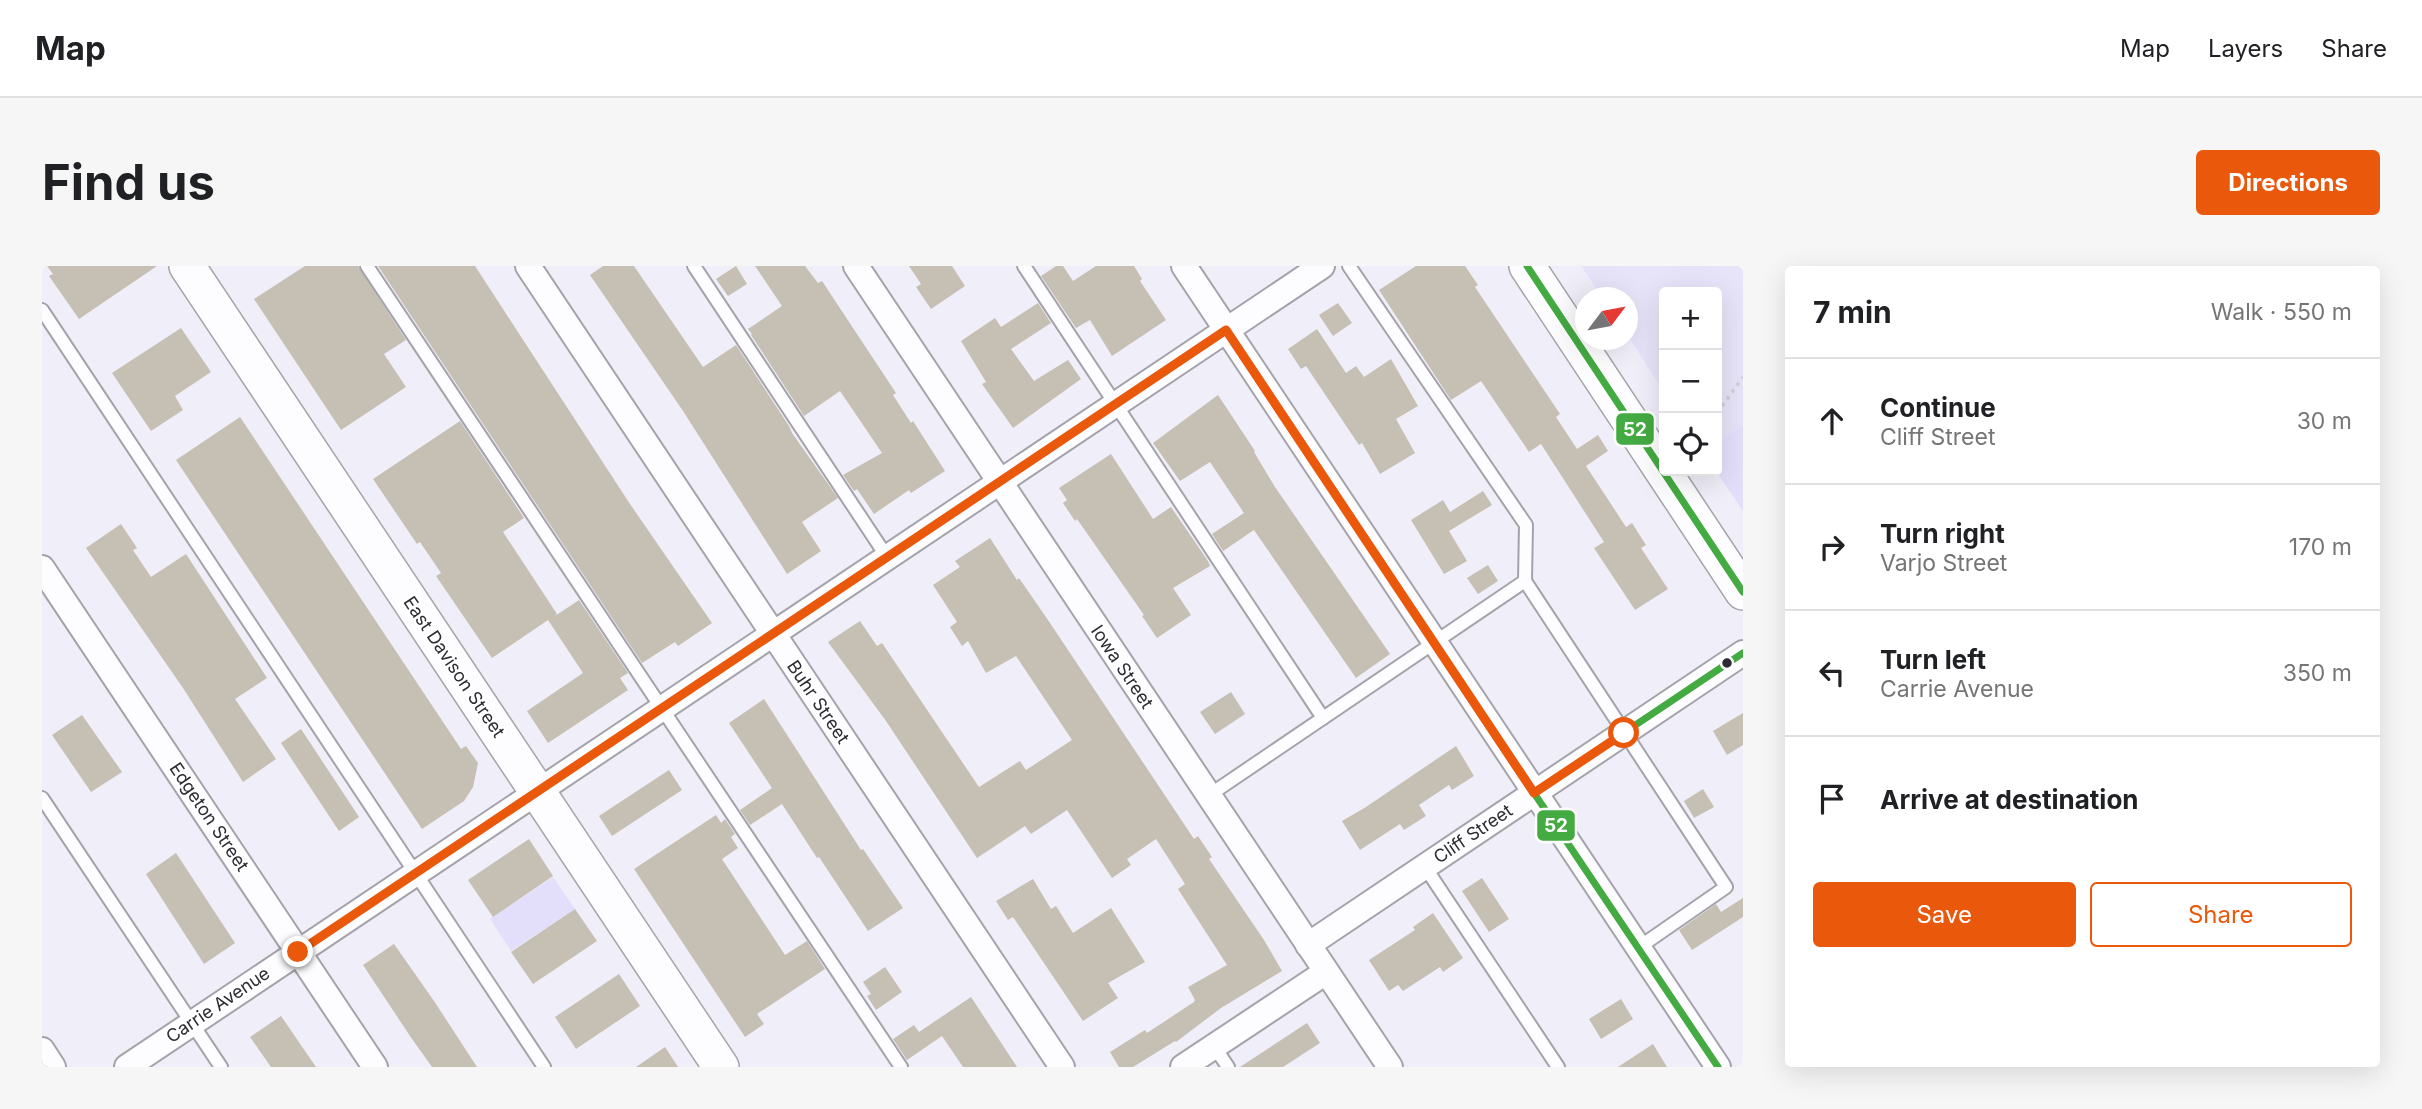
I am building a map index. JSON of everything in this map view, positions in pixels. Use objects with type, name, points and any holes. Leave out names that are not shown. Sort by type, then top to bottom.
[{"type":"main road","name":"East Davison Street","points":[[187,266],[721,1067]]},
{"type":"main road","points":[[1527,266],[1743,593]]},
{"type":"street","name":"Buhr Street","points":[[528,266],[1062,1067]]},
{"type":"street","name":"Iowa Street","points":[[856,266],[1390,1067]]},
{"type":"street","points":[[1184,266],[1718,1067]]},
{"type":"street","name":"Carrie Avenue","points":[[127,1067],[1322,266]]},
{"type":"street","name":"Edgeton Street","points":[[46,582],[375,1067]]},
{"type":"street","name":"Cliff Street","points":[[1308,945],[1743,653]]},
{"type":"street","points":[[1183,1067],[1326,972]]},
{"type":"street","points":[[42,1050],[53,1067]]},
{"type":"lane","points":[[366,266],[901,1067]]},
{"type":"lane","points":[[694,266],[887,557]]},
{"type":"lane","points":[[1024,266],[1323,718]]},
{"type":"lane","points":[[1349,266],[1527,525],[1525,581],[1726,887],[1638,948]]},
{"type":"lane","points":[[42,310],[544,1067]]},
{"type":"lane","points":[[1208,796],[1525,581]]},
{"type":"lane","points":[[42,798],[221,1067]]},
{"type":"lane","points":[[1425,867],[1558,1067]]},
{"type":"lane","points":[[1214,1046],[1228,1067]]},
{"type":"path","points":[[1722,406],[1743,377]]},
{"type":"shaded area","points":[[1581,266],[1743,266],[1743,425],[1722,439],[1722,287],[1659,287],[1659,384],[1637,350],[1638,287],[1595,287]]},
{"type":"shaded area","points":[[1743,425],[1743,511],[1719,476],[1722,476],[1722,439]]},
{"type":"shaded area","points":[[553,877],[575,909],[511,951],[490,919]]},
{"type":"building","points":[[47,266],[157,266],[79,319],[49,276],[53,274]]},
{"type":"building","points":[[305,266],[358,266],[406,340],[384,354],[406,387],[341,430],[254,299]]},
{"type":"building","points":[[378,266],[475,266],[630,504],[712,623],[678,646],[675,642],[642,663]]},
{"type":"building","points":[[603,266],[634,266],[703,367],[736,345],[792,433],[838,498],[802,522],[821,551],[787,574],[683,411],[590,275]]},
{"type":"building","points":[[736,266],[747,284],[728,296],[716,279]]},
{"type":"building","points":[[755,266],[805,266],[818,283],[822,281],[896,393],[893,395],[911,423],[913,421],[945,471],[911,493],[909,490],[874,514],[857,489],[854,491],[843,475],[882,453],[840,391],[804,416],[748,329],[782,306]]},
{"type":"building","points":[[909,266],[952,266],[965,286],[931,309],[916,287],[921,284]]},
{"type":"building","points":[[1056,266],[1063,266],[1073,281],[1096,266],[1134,266],[1142,279],[1140,281],[1166,320],[1112,356],[1090,320],[1076,328],[1041,276]]},
{"type":"building","points":[[1416,266],[1465,266],[1478,285],[1475,287],[1560,414],[1556,417],[1577,449],[1598,435],[1608,451],[1586,466],[1626,527],[1632,523],[1646,545],[1641,548],[1668,589],[1635,610],[1594,548],[1604,542],[1541,444],[1529,452],[1481,381],[1451,400],[1379,290]]},
{"type":"building","points":[[1038,303],[1051,323],[1011,349],[1034,381],[1068,360],[1081,379],[1013,428],[982,384],[986,382],[961,341],[995,318],[1001,327]]},
{"type":"building","points":[[1338,303],[1352,323],[1333,336],[1319,315]]},
{"type":"building","points":[[181,328],[211,372],[175,396],[183,410],[151,431],[112,373]]},
{"type":"building","points":[[1317,329],[1346,373],[1356,366],[1364,377],[1391,359],[1418,406],[1396,419],[1415,453],[1380,474],[1362,443],[1359,445],[1306,366],[1301,369],[1288,349]]},
{"type":"building","points":[[1218,395],[1275,487],[1390,654],[1356,678],[1254,530],[1223,551],[1212,534],[1244,513],[1210,462],[1180,481],[1153,443]]},
{"type":"building","points":[[240,417],[461,749],[466,746],[478,763],[473,787],[464,801],[422,829],[176,460]]},
{"type":"building","points":[[460,421],[524,518],[503,532],[557,614],[555,616],[579,600],[628,673],[620,678],[628,690],[548,743],[527,711],[583,673],[548,620],[492,658],[436,576],[441,573],[420,542],[417,544],[373,479]]},
{"type":"building","points":[[1111,454],[1153,519],[1171,507],[1210,566],[1173,588],[1191,615],[1157,638],[1142,616],[1144,615],[1063,503],[1067,500],[1059,488]]},
{"type":"building","points":[[1483,491],[1492,505],[1449,531],[1467,561],[1444,574],[1411,520],[1443,500],[1450,512]]},
{"type":"building","points":[[121,524],[137,548],[133,550],[151,577],[186,554],[267,678],[235,699],[276,759],[243,782],[183,688],[86,548]]},
{"type":"building","points":[[990,538],[1194,839],[1198,836],[1212,857],[1209,859],[1282,971],[1221,1008],[1176,1042],[1133,1067],[1119,1067],[1110,1052],[1145,1030],[1147,1033],[1194,1002],[1188,987],[1227,965],[1178,889],[1185,884],[1156,839],[1127,859],[1131,865],[1112,878],[1067,810],[1031,834],[1025,826],[977,858],[886,721],[828,642],[860,621],[877,646],[882,643],[979,787],[1020,761],[1026,770],[1072,740],[1016,656],[986,673],[968,641],[962,646],[950,627],[957,622],[933,585],[960,567],[955,561]]},
{"type":"building","points":[[1488,565],[1498,581],[1478,594],[1467,578]]},
{"type":"building","points":[[1231,692],[1245,714],[1215,734],[1200,712]]},
{"type":"building","points":[[764,699],[861,850],[863,849],[903,908],[868,931],[782,804],[750,825],[740,810],[772,788],[729,723]]},
{"type":"building","points":[[1743,713],[1743,745],[1727,755],[1713,731]]},
{"type":"building","points":[[82,715],[122,772],[91,792],[52,735]]},
{"type":"building","points":[[301,729],[359,817],[339,831],[281,743]]},
{"type":"building","points":[[1456,746],[1474,776],[1452,790],[1449,785],[1419,805],[1426,816],[1404,830],[1400,824],[1360,850],[1342,821]]},
{"type":"building","points":[[669,770],[682,790],[612,836],[599,816]]},
{"type":"building","points":[[1703,789],[1714,807],[1694,818],[1684,801]]},
{"type":"building","points":[[716,815],[721,823],[725,819],[735,834],[731,837],[738,848],[722,859],[785,955],[807,941],[825,969],[757,1014],[764,1024],[745,1037],[634,869]]},
{"type":"building","points":[[529,839],[553,876],[493,917],[468,880]]},
{"type":"building","points":[[176,853],[235,943],[204,964],[146,874]]},
{"type":"building","points":[[1482,878],[1509,919],[1489,932],[1462,891]]},
{"type":"building","points":[[1033,879],[1051,909],[1056,906],[1073,933],[1111,908],[1145,962],[1108,983],[1118,998],[1083,1021],[1013,917],[1008,920],[996,901]]},
{"type":"building","points":[[1743,898],[1743,917],[1692,950],[1679,930],[1716,904],[1721,912]]},
{"type":"building","points":[[575,909],[597,941],[533,984],[511,952]]},
{"type":"building","points":[[1433,913],[1463,958],[1443,972],[1440,967],[1403,991],[1398,985],[1389,991],[1369,960],[1415,930],[1413,927]]},
{"type":"building","points":[[394,944],[477,1067],[432,1067],[410,1036],[363,965]]},
{"type":"building","points":[[885,967],[902,992],[876,1010],[867,996],[871,994],[863,982]]},
{"type":"building","points":[[619,974],[640,1006],[576,1049],[555,1017]]},
{"type":"building","points":[[971,997],[1017,1067],[963,1067],[942,1036],[907,1060],[893,1039],[914,1025],[919,1032]]},
{"type":"building","points":[[1621,999],[1633,1019],[1601,1039],[1589,1019]]},
{"type":"building","points":[[281,1016],[316,1067],[271,1067],[250,1037]]},
{"type":"building","points":[[1307,1023],[1320,1043],[1283,1067],[1240,1067]]},
{"type":"building","points":[[1653,1044],[1667,1067],[1618,1067]]},
{"type":"building","points":[[665,1047],[678,1067],[636,1067]]},
{"type":"transit line","name":"52","points":[[1527,266],[1743,592]]},
{"type":"transit line","name":"52","points":[[1718,1067],[1534,793],[1743,653]]},
{"type":"route","points":[[298,952],[1226,330],[1534,793],[1624,733]]}]
